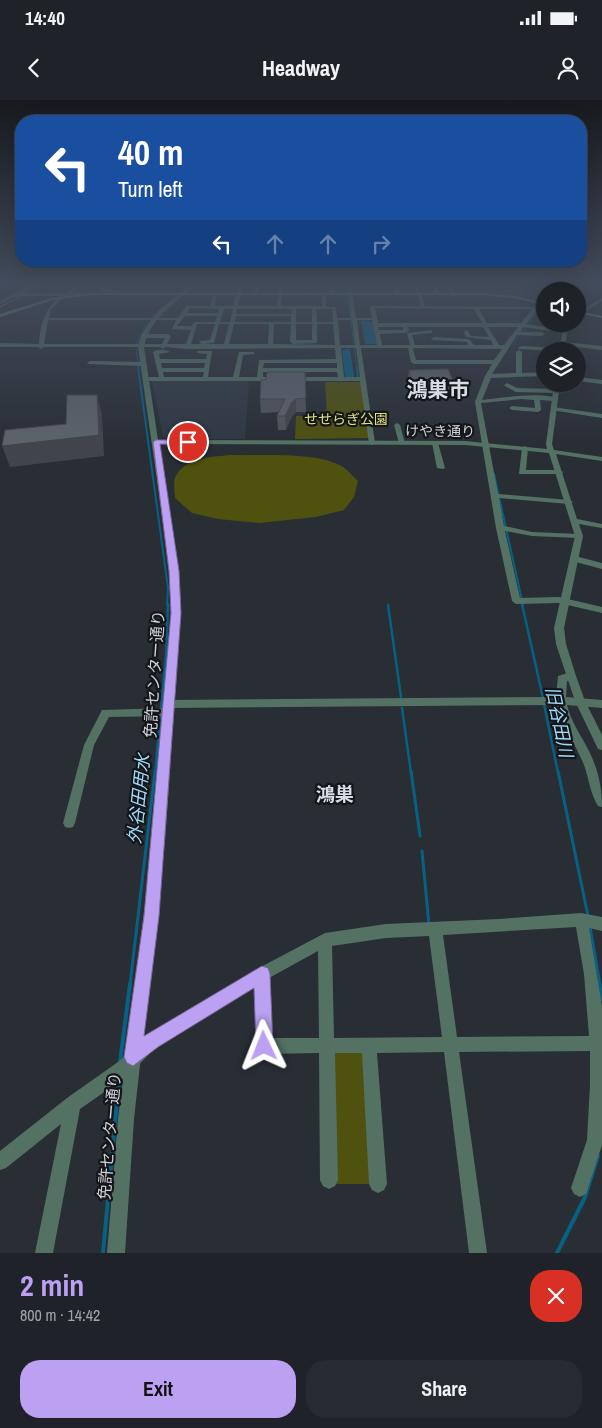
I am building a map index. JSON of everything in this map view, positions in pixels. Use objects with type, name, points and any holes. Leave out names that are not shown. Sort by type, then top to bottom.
[{"type":"street","points":[[41,346],[43,338]]},
{"type":"street","name":"免許センター通り","points":[[116,1253],[133,1057],[152,916],[176,613],[175,583],[156,442],[143,364],[141,347],[143,338]]},
{"type":"street","points":[[163,347],[167,338]]},
{"type":"street","points":[[188,345],[190,338]]},
{"type":"street","points":[[0,345],[163,347],[174,350],[188,345],[212,342],[213,338]]},
{"type":"street","points":[[226,347],[228,338]]},
{"type":"street","points":[[270,347],[271,338]]},
{"type":"street","points":[[293,338],[293,342],[315,342],[315,338]]},
{"type":"street","points":[[337,338],[341,379]]},
{"type":"street","points":[[357,338],[372,443]]},
{"type":"street","points":[[378,338],[380,347]]},
{"type":"street","points":[[410,338],[414,362],[496,362]]},
{"type":"street","points":[[478,338],[492,339],[496,347]]},
{"type":"street","points":[[513,338],[488,376],[478,402],[496,496],[500,528],[516,602],[566,601],[602,610]]},
{"type":"street","points":[[437,347],[434,339],[464,339],[469,341],[472,347]]},
{"type":"street","points":[[188,345],[270,347],[294,350]]},
{"type":"street","points":[[236,380],[241,352],[380,347],[471,353],[475,362]]},
{"type":"street","points":[[412,349],[506,347]]},
{"type":"street","points":[[586,348],[602,348]]},
{"type":"street","points":[[162,379],[156,352],[174,350],[210,352],[205,380]]},
{"type":"street","points":[[518,374],[520,350],[536,350]]},
{"type":"street","points":[[158,361],[208,361]]},
{"type":"street","points":[[260,379],[261,361],[339,361]]},
{"type":"street","points":[[90,362],[143,364]]},
{"type":"street","points":[[160,370],[207,370]]},
{"type":"street","points":[[261,370],[340,370]]},
{"type":"street","points":[[488,376],[536,374]]},
{"type":"street","points":[[145,379],[363,379]]},
{"type":"street","points":[[586,380],[602,382]]},
{"type":"street","points":[[507,385],[516,390],[536,388]]},
{"type":"street","points":[[556,392],[550,425],[550,452],[559,472],[579,536],[559,628],[561,644],[580,701],[602,746]]},
{"type":"street","points":[[478,402],[537,397],[555,399]]},
{"type":"street","points":[[512,408],[538,410],[537,397]]},
{"type":"street","points":[[553,409],[602,416]]},
{"type":"street","points":[[397,425],[402,443]]},
{"type":"street","name":"けやき通り","points":[[156,442],[485,444],[602,459]]},
{"type":"street","points":[[435,443],[442,468]]},
{"type":"street","points":[[525,448],[522,472],[559,472]]},
{"type":"street","points":[[496,496],[569,502]]},
{"type":"street","points":[[575,521],[602,526]]},
{"type":"street","points":[[500,528],[532,534],[579,536]]},
{"type":"street","points":[[575,560],[602,566]]},
{"type":"street","points":[[571,676],[562,680],[559,701],[569,728],[590,766],[596,794],[602,802]]},
{"type":"street","points":[[69,823],[89,745],[106,713],[169,708],[559,701],[602,704]]},
{"type":"street","points":[[0,1162],[73,1104],[124,1068],[133,1057],[152,1041],[262,974],[325,940],[386,931],[581,920],[602,924]]},
{"type":"street","points":[[580,1188],[600,1123],[602,1042],[595,983],[581,920]]},
{"type":"street","points":[[434,929],[478,1253]]},
{"type":"street","points":[[325,940],[329,1180]]},
{"type":"street","points":[[262,974],[264,1046],[602,1042]]},
{"type":"street","points":[[369,1044],[378,1184]]},
{"type":"street","points":[[44,1253],[73,1104]]},
{"type":"shaded area","points":[[152,381],[249,381],[245,439],[169,439],[163,436]]},
{"type":"green space","name":"せせらぎ公園","points":[[325,382],[361,382],[369,438],[295,439],[296,416],[327,416]]},
{"type":"green space","points":[[231,455],[304,456],[332,462],[343,467],[358,481],[354,497],[344,510],[316,517],[259,523],[218,519],[192,513],[175,498],[175,478],[185,466],[199,459]]},
{"type":"green space","points":[[369,1044],[378,1184],[329,1184],[328,1045]]},
{"type":"water","points":[[364,338],[376,338],[377,344],[365,344]]},
{"type":"water","points":[[350,349],[354,377],[345,377],[342,350]]},
{"type":"building","points":[[448,369],[454,383],[412,383],[409,370]]},
{"type":"building","points":[[267,372],[305,372],[306,398],[296,399],[292,402],[285,416],[277,416],[285,399],[260,399],[261,380],[266,380]]},
{"type":"building","points":[[67,395],[97,395],[99,435],[2,446],[5,430],[66,424]]},
{"type":"waterway","name":"外谷田用水","points":[[136,345],[139,338]]},
{"type":"waterway","points":[[353,338],[357,368]]},
{"type":"waterway","name":"旧谷田川","points":[[511,346],[517,338]]},
{"type":"waterway","name":"外谷田用水","points":[[136,349],[139,368]]},
{"type":"waterway","name":"外谷田用水","points":[[138,367],[168,588],[167,605]]},
{"type":"waterway","points":[[357,367],[358,378]]},
{"type":"waterway","name":"旧谷田川","points":[[494,474],[523,605]]},
{"type":"waterway","name":"外谷田用水","points":[[155,773],[166,655],[168,604]]},
{"type":"waterway","name":"旧谷田川","points":[[522,604],[543,698]]},
{"type":"waterway","points":[[388,605],[401,697]]},
{"type":"waterway","name":"旧谷田川","points":[[544,704],[558,773]]},
{"type":"waterway","points":[[402,708],[411,773]]},
{"type":"waterway","name":"外谷田用水","points":[[130,985],[155,771]]},
{"type":"waterway","points":[[411,771],[420,836]]},
{"type":"waterway","name":"旧谷田川","points":[[558,771],[588,916]]},
{"type":"waterway","points":[[422,851],[429,925]]},
{"type":"waterway","name":"旧谷田川","points":[[590,927],[600,985]]},
{"type":"waterway","name":"外谷田用水","points":[[120,1062],[130,984]]},
{"type":"waterway","name":"旧谷田川","points":[[599,984],[602,999]]},
{"type":"waterway","name":"外谷田用水","points":[[103,1253],[119,1080]]},
{"type":"waterway","name":"旧谷田川","points":[[557,1253],[585,1197],[598,1156]]},
{"type":"district","name":"鴻巣市","points":[[438,390]]},
{"type":"district","name":"鴻巣","points":[[335,794]]},
{"type":"route","points":[[188,442],[156,442],[174,571],[176,613],[152,916],[133,1057],[152,1041],[262,974],[264,1046]]}]
